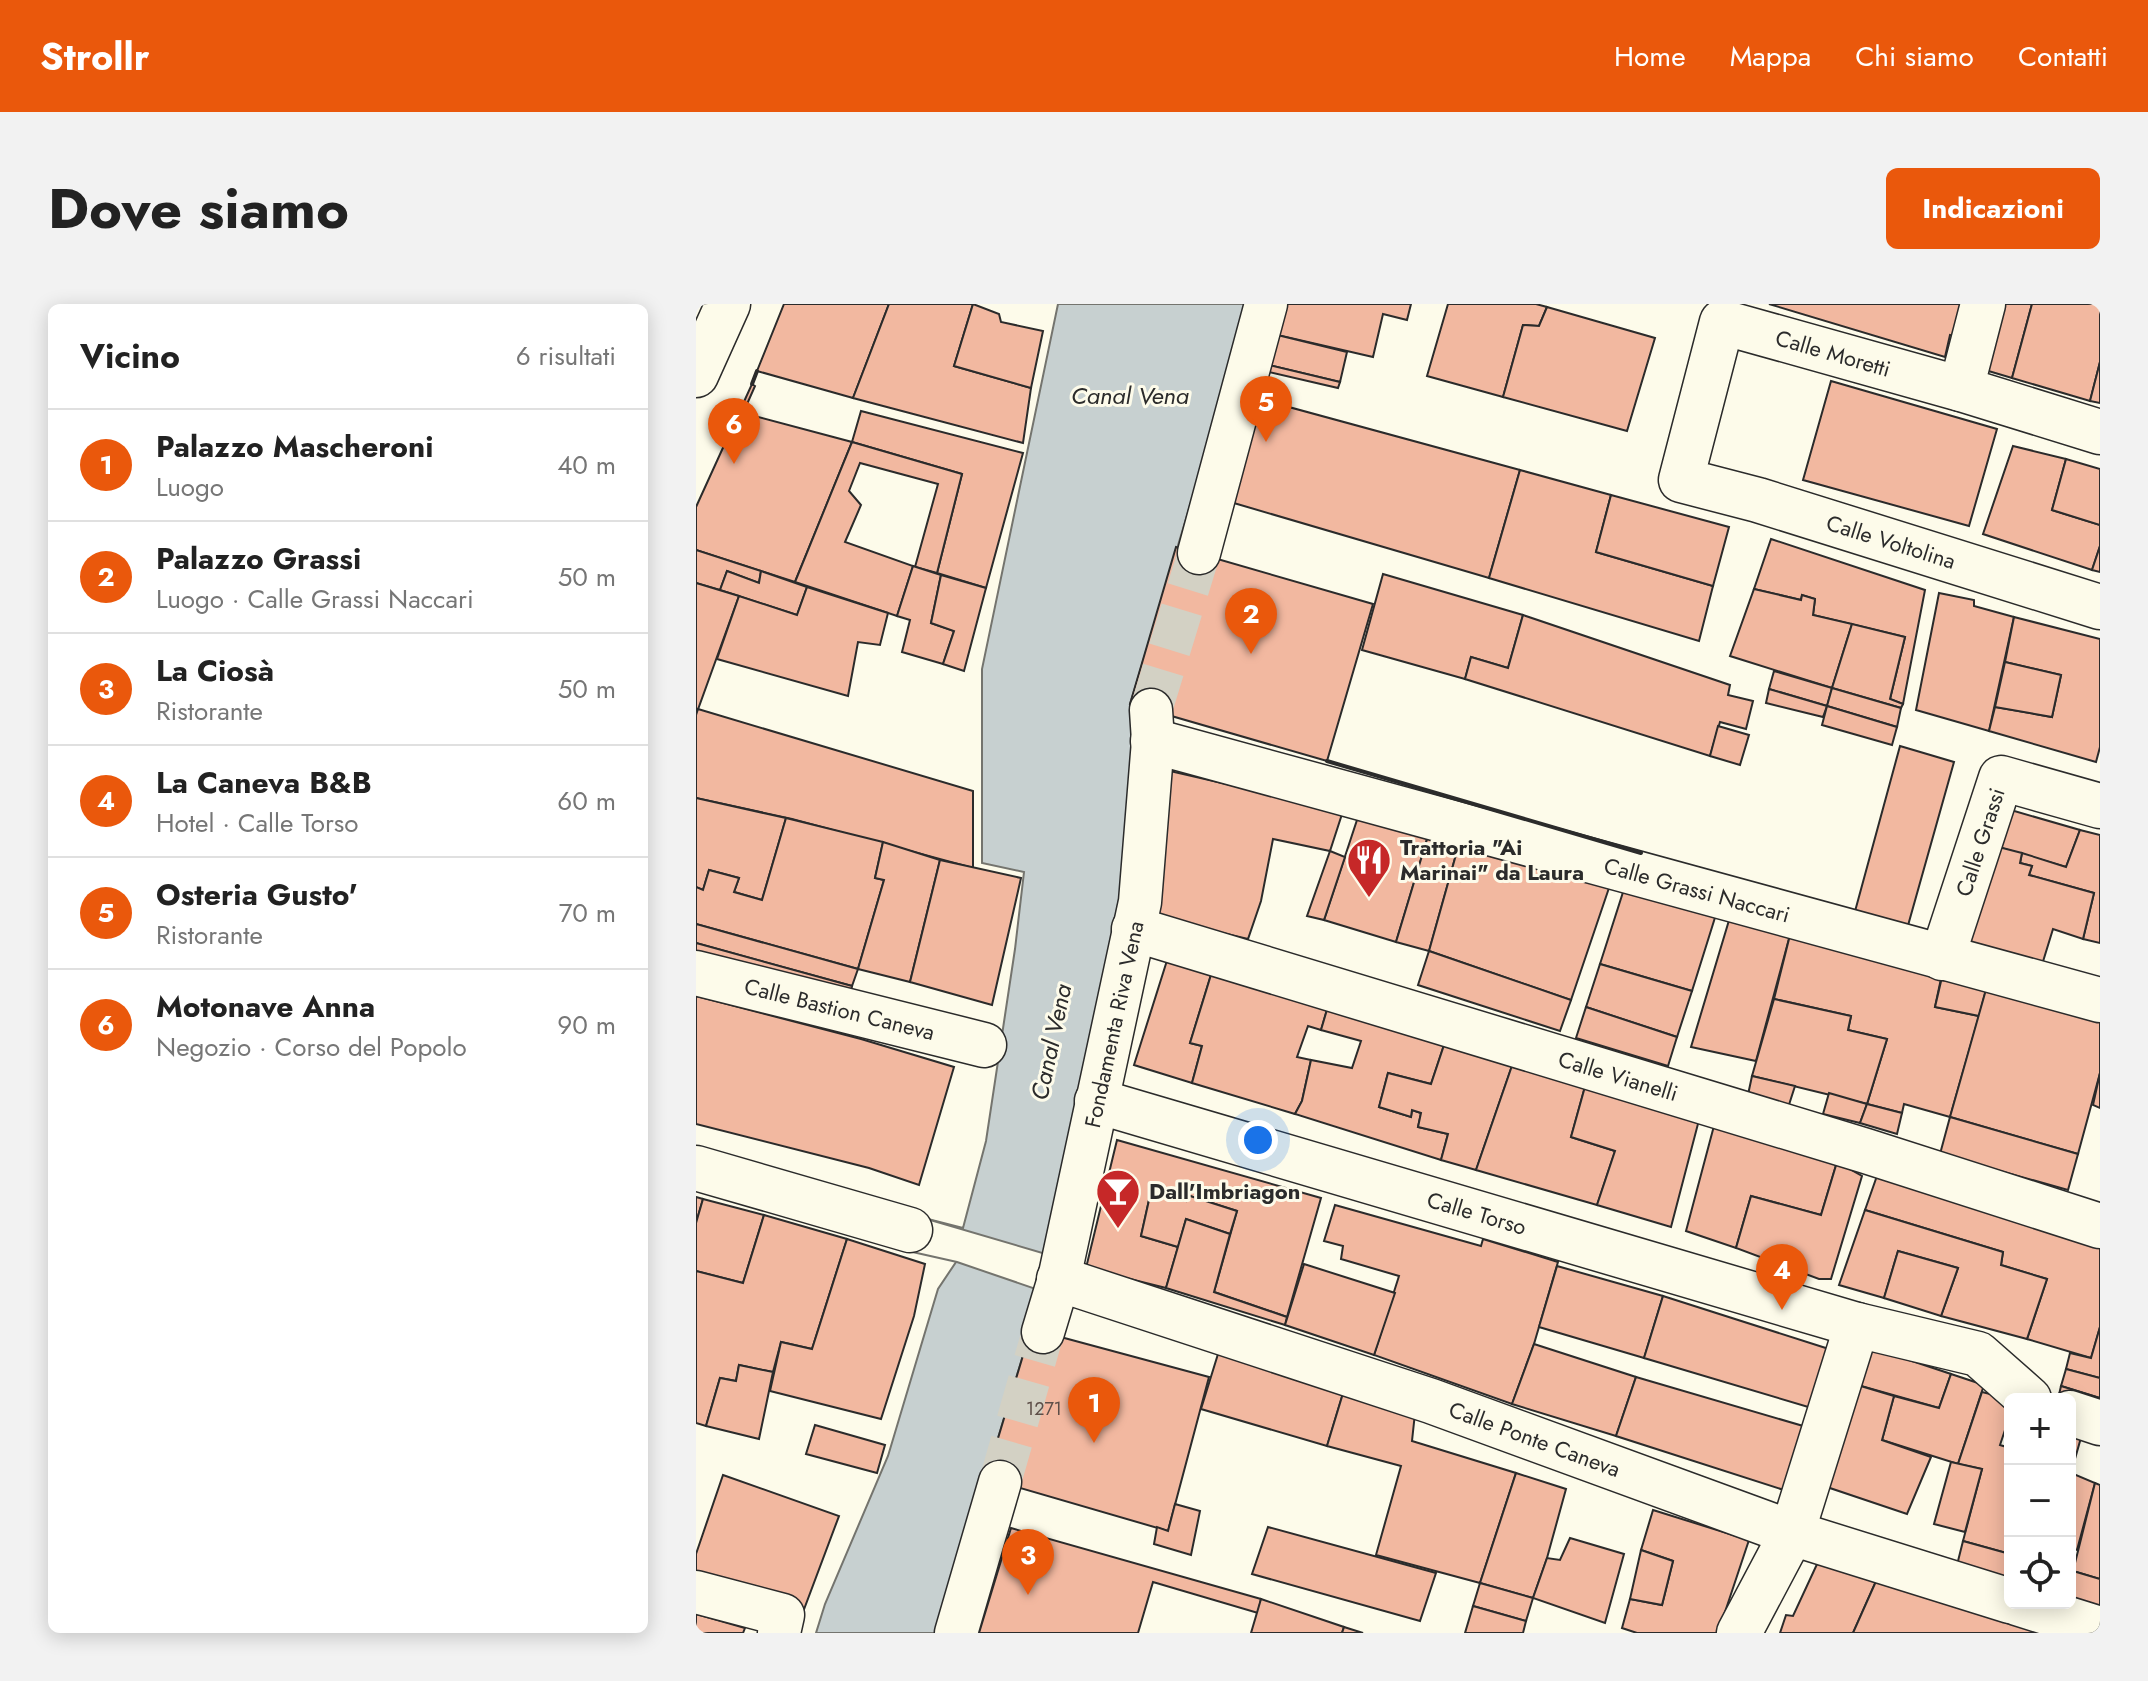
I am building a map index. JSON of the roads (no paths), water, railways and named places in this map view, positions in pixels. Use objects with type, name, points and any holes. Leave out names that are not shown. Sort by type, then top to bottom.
[{"type":"street","points":[[696,375],[728,304]]},
{"type":"street","points":[[1199,553],[1266,304]]},
{"type":"street","points":[[1961,389],[1983,304]]},
{"type":"street","name":"Calle Moretti","points":[[1681,480],[1722,322],[1961,389],[2100,432]]},
{"type":"street","name":"Calle Voltolina","points":[[1681,480],[1758,500],[2100,607]]},
{"type":"street","name":"Fondamenta Riva Vena","points":[[1043,1332],[1059,1279],[1140,902],[1152,726]]},
{"type":"street","name":"Calle Grassi Naccari","points":[[1152,726],[1942,958],[2100,1000]]},
{"type":"street","name":"Calle Grassi","points":[[1942,958],[2001,778],[2100,806]]},
{"type":"street","name":"Calle Vianelli","points":[[1134,929],[1866,1151],[2100,1226]]},
{"type":"street","name":"Calle Bastion Caneva","points":[[696,973],[984,1045]]},
{"type":"street","name":"Calle Torso","points":[[1097,1101],[1857,1325],[1978,1354],[2022,1393]]},
{"type":"street","points":[[696,1168],[910,1230]]},
{"type":"street","name":"Calle Ponte Caneva","points":[[1059,1279],[1431,1401],[1792,1533],[2004,1599]]},
{"type":"street","points":[[1739,1633],[1792,1533],[1857,1325]]},
{"type":"street","points":[[2076,1415],[2100,1423]]},
{"type":"street","points":[[956,1633],[1000,1482]]},
{"type":"street","points":[[696,1592],[783,1615],[779,1633]]},
{"type":"street","points":[[2036,1609],[2100,1629]]},
{"type":"water","name":"Canal Vena","points":[[1058,304],[1251,304],[1130,704],[1142,787],[1031,1329],[986,1478],[947,1633],[816,1633],[825,1604],[888,1456],[938,1289],[956,1262],[920,1217],[963,1228],[986,1141],[1024,872],[982,863],[982,669]]},
{"type":"tunnel","points":[[1151,710],[1199,553]]},
{"type":"tunnel","points":[[1000,1482],[1043,1332]]},
{"type":"place","name":"Osteria Gusto'","points":[[1266,442]]},
{"type":"place","name":"Motonave Anna","points":[[734,464]]},
{"type":"place","name":"Palazzo Grassi","points":[[1251,654]]},
{"type":"place","name":"Trattoria \"Ai Marinai\" da Laura","points":[[1369,899]]},
{"type":"place","name":"Dall'Imbriagon","points":[[1118,1230]]},
{"type":"place","name":"La Caneva B&B","points":[[1782,1310]]},
{"type":"place","name":"Palazzo Mascheroni","points":[[1094,1443]]},
{"type":"place","name":"La Ciosà","points":[[1028,1595]]}]
